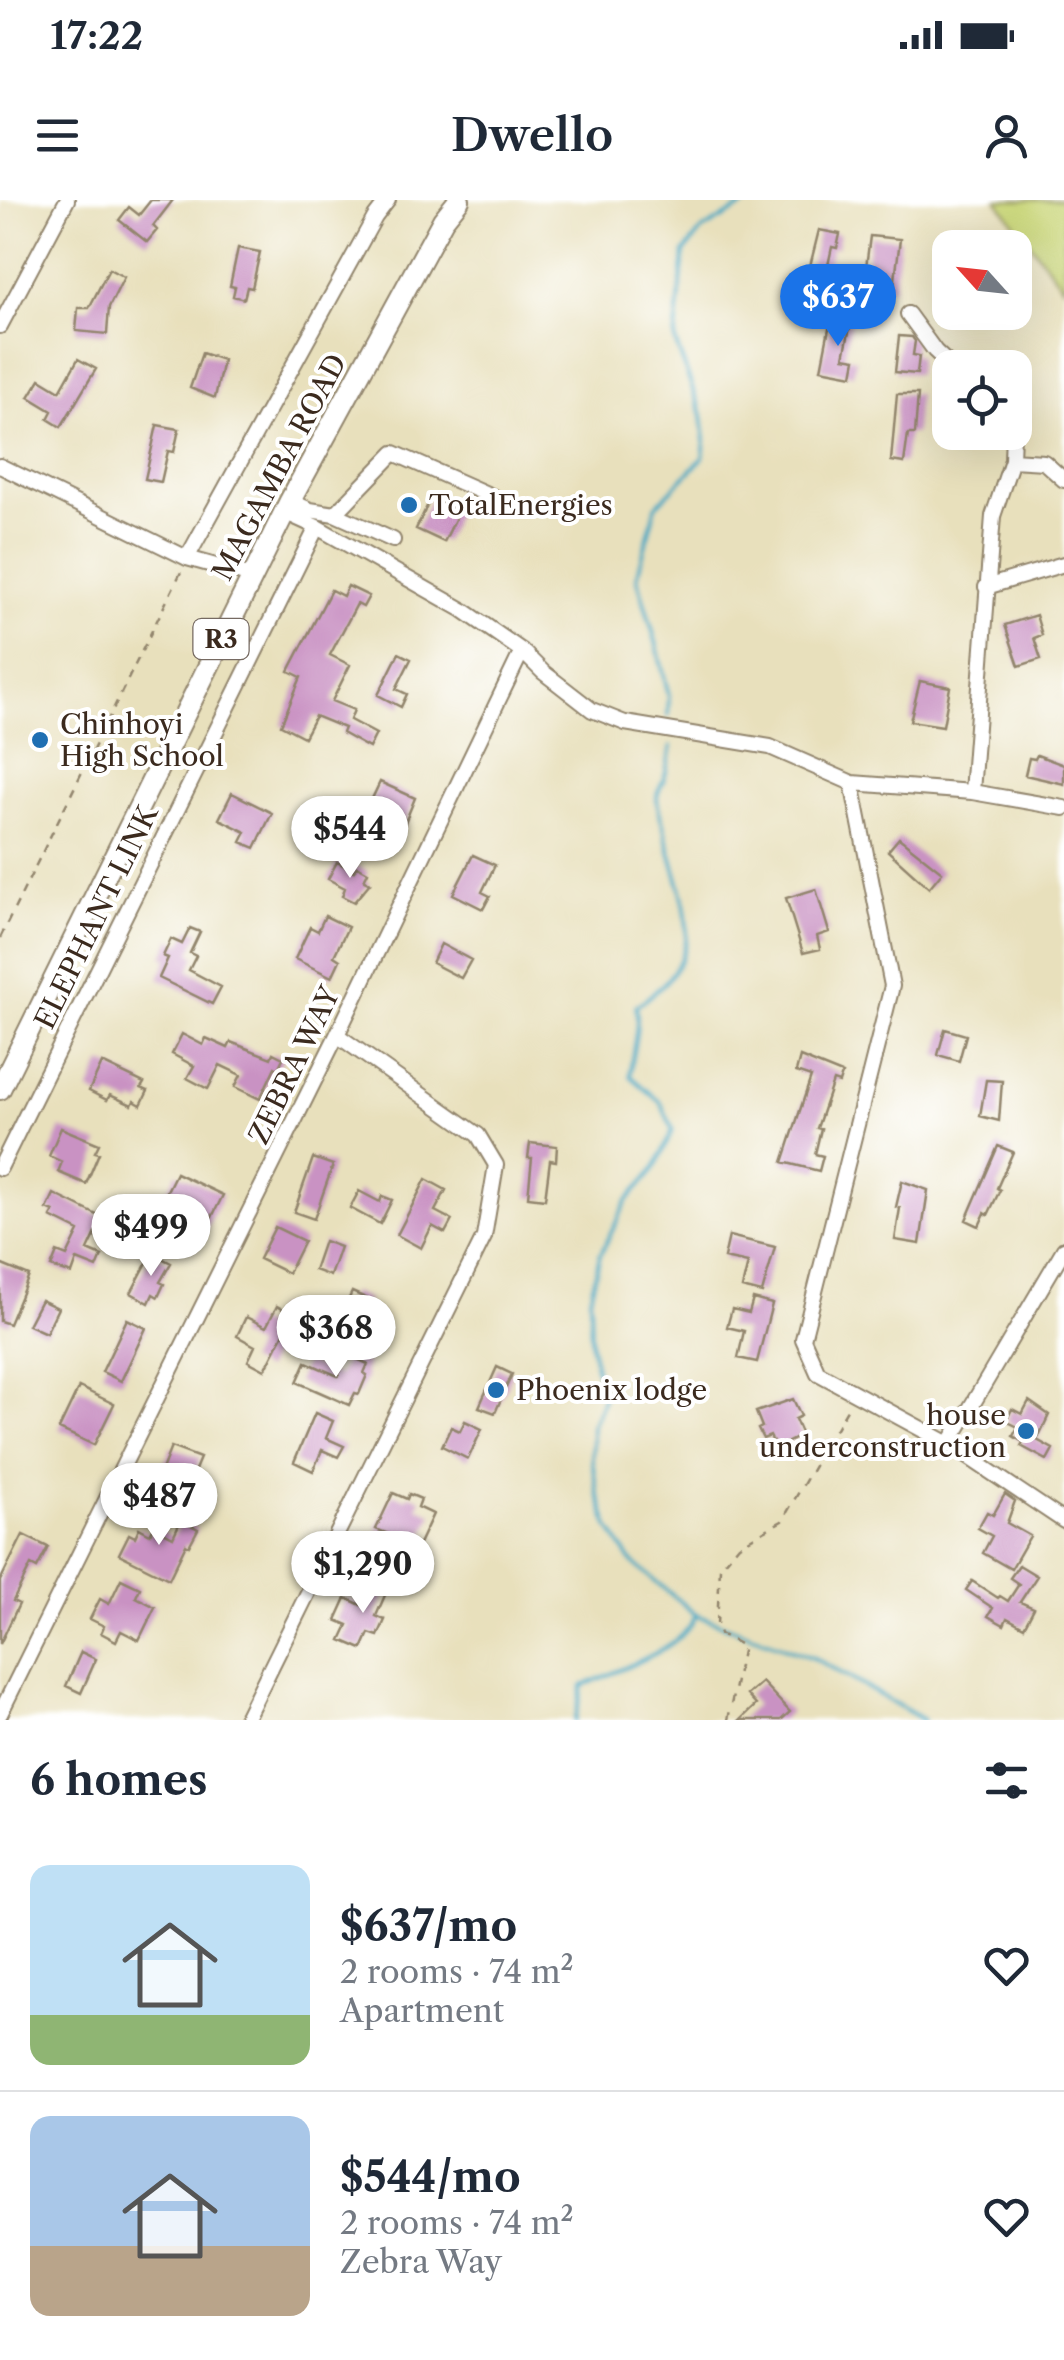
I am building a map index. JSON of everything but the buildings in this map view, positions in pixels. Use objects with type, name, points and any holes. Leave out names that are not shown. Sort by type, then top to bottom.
[{"type":"highway","name":"MAGAMBA ROAD","points":[[0,1089],[287,507],[443,220],[460,200]]},
{"type":"street","points":[[0,326],[68,200]]},
{"type":"street","points":[[188,558],[375,216],[388,200]]},
{"type":"street","points":[[908,314],[934,350]]},
{"type":"street","points":[[972,792],[993,516],[1012,450]]},
{"type":"street","points":[[335,514],[394,454],[498,499]]},
{"type":"street","points":[[1012,460],[1044,462],[1064,480]]},
{"type":"street","points":[[0,466],[188,558],[252,576]]},
{"type":"street","points":[[287,507],[335,514],[393,540]]},
{"type":"street","points":[[287,507],[463,610],[522,650],[592,710],[625,723],[770,747],[852,783],[972,792],[1064,808]]},
{"type":"street","name":"ELEPHANT LINK","points":[[0,1168],[318,528]]},
{"type":"street","points":[[986,587],[1064,564]]},
{"type":"street","name":"ZEBRA WAY","points":[[0,1714],[337,1035],[522,650]]},
{"type":"street","points":[[852,783],[892,986],[803,1339],[818,1373],[949,1444],[1064,1521]]},
{"type":"street","points":[[245,1720],[484,1237],[496,1165],[478,1135],[337,1035]]},
{"type":"street","points":[[949,1444],[1064,1249]]},
{"type":"path","points":[[0,938],[188,558]]},
{"type":"path","points":[[728,1720],[744,1646],[720,1634],[720,1568],[739,1545],[782,1521],[856,1394]]},
{"type":"green space","points":[[997,200],[1064,200],[1064,288],[1032,246],[1032,230],[1020,230]]},
{"type":"waterway","points":[[668,715],[669,696],[637,577],[656,506],[703,458],[702,415],[675,341],[684,253],[701,231],[754,200]]},
{"type":"waterway","points":[[671,746],[657,802],[684,903],[685,946],[677,967],[636,1006],[630,1076],[661,1103],[673,1130],[655,1168],[627,1201],[600,1255],[590,1298],[591,1346],[603,1399],[592,1427],[597,1491],[609,1527],[630,1560],[696,1615],[814,1658],[924,1720]]},
{"type":"waterway","points":[[575,1720],[583,1686],[663,1649],[689,1628],[696,1615]]},
{"type":"place","name":"TotalEnergies","points":[[409,505]]},
{"type":"place","name":"Chinhoyi High School","points":[[40,740]]},
{"type":"place","name":"Phoenix lodge","points":[[496,1390]]},
{"type":"place","name":"house underconstruction","points":[[1026,1431]]}]
